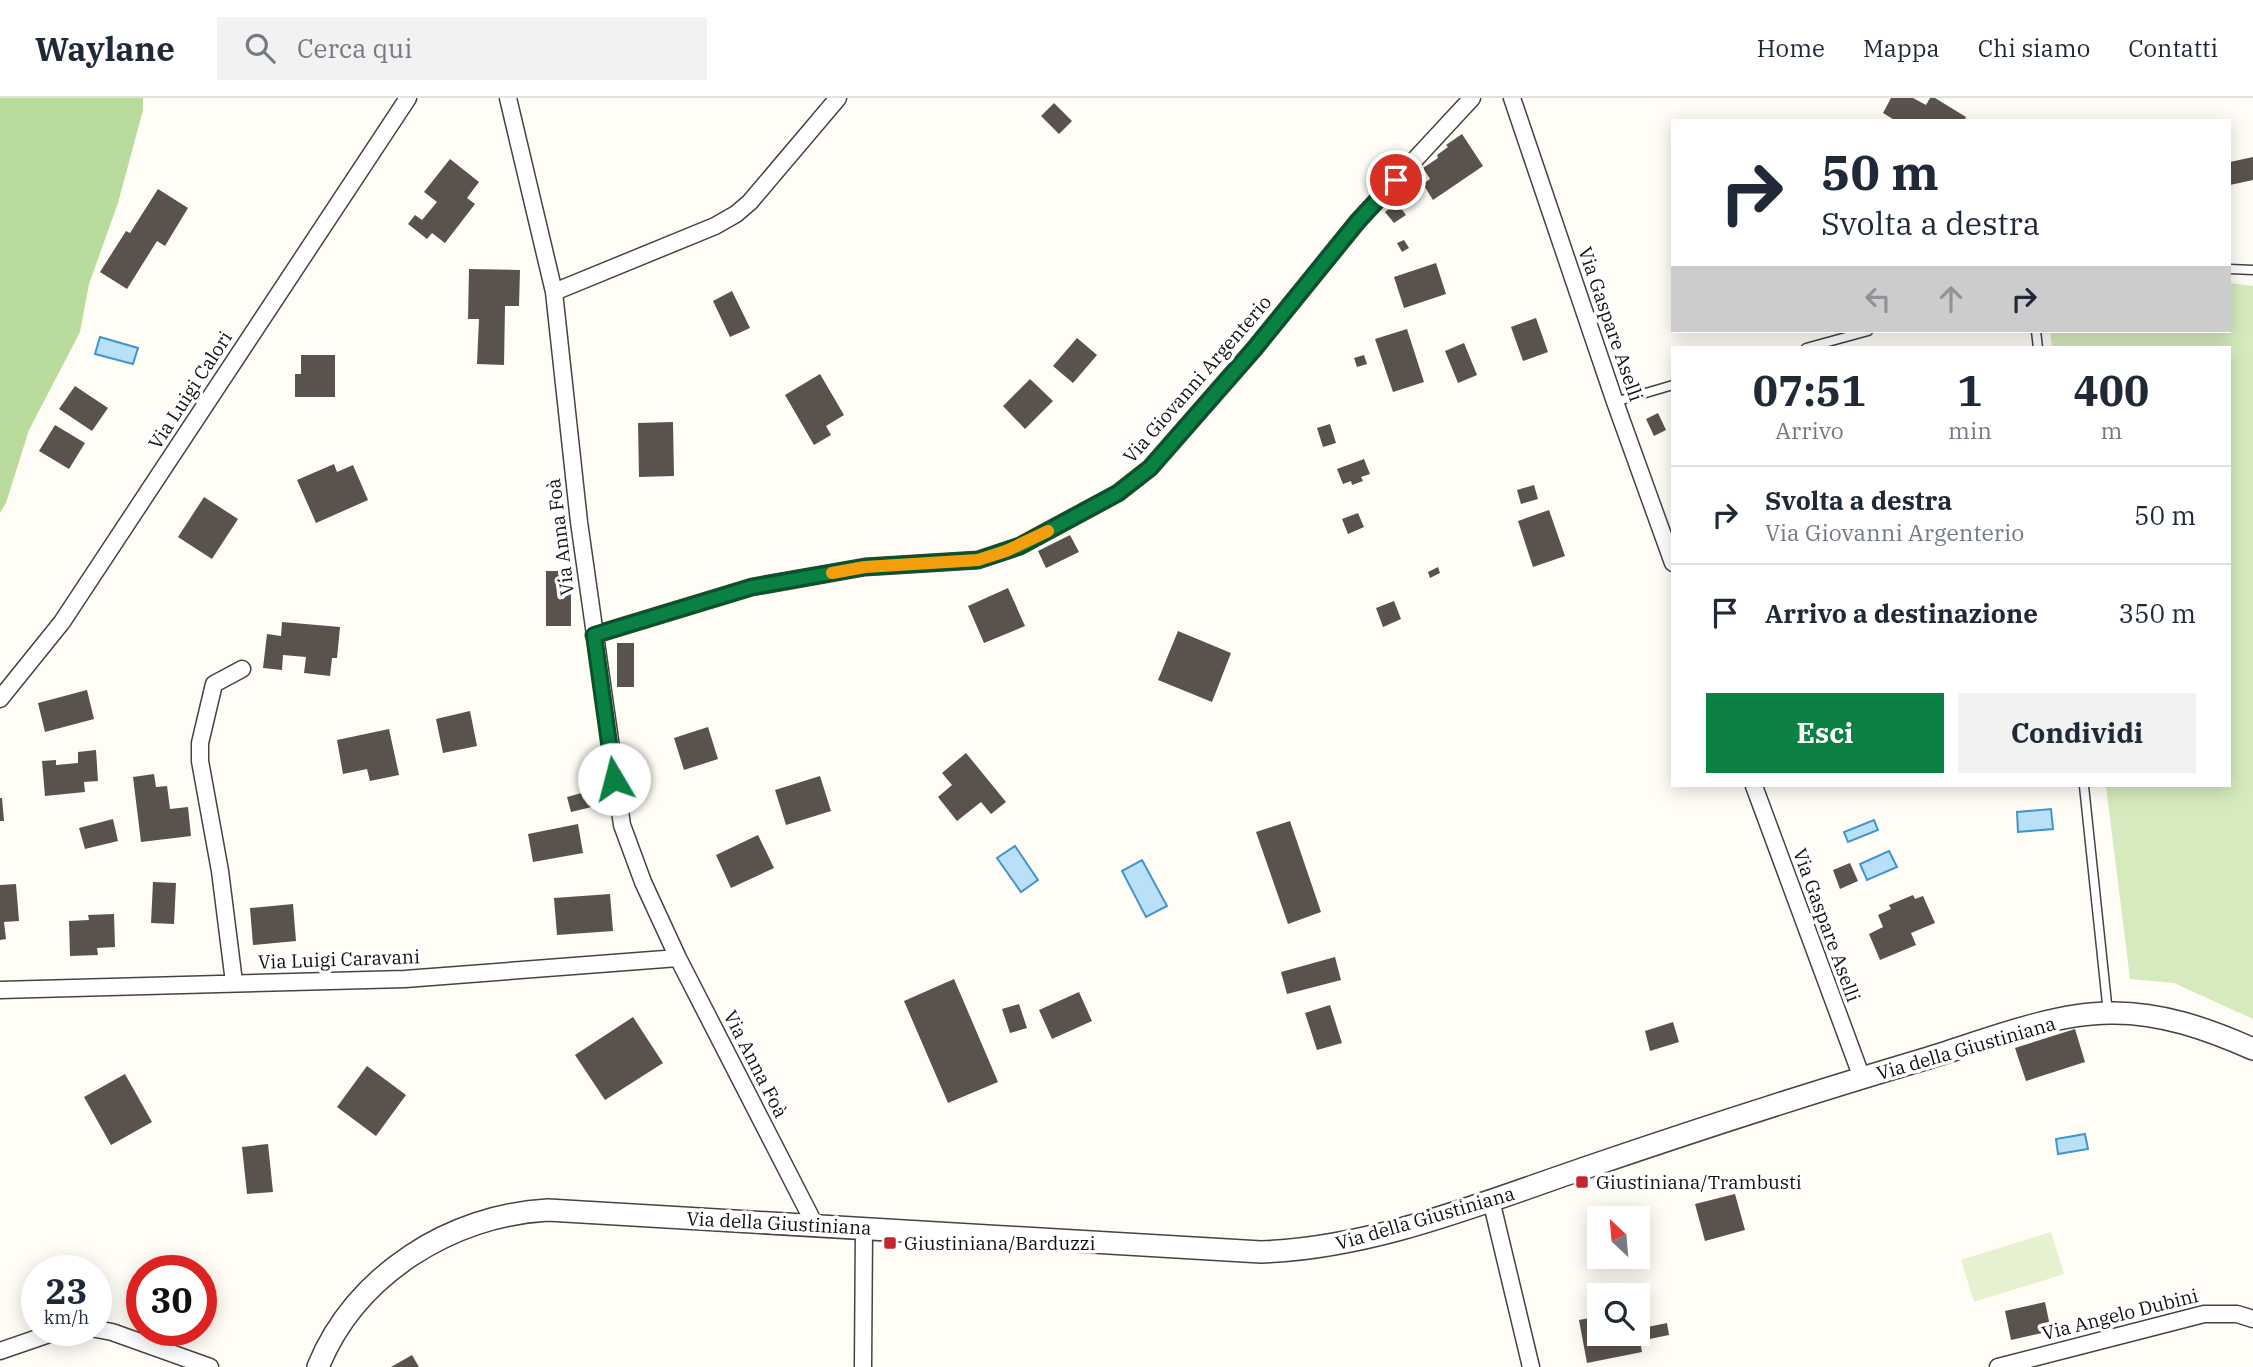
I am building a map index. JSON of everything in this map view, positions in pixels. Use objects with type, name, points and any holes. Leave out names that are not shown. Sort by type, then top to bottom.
[{"type":"street","name":"Via Luigi Calori","points":[[0,699],[62,622],[408,98]]},
{"type":"street","name":"Via Anna Foà","points":[[508,98],[554,292],[594,635],[622,825],[643,883],[678,958],[815,1225]]},
{"type":"street","points":[[554,292],[715,226],[736,214],[750,202],[838,98]]},
{"type":"street","name":"Via Giovanni Argenterio","points":[[594,635],[752,587],[865,567],[978,560],[1020,546],[1118,493],[1150,468],[1255,348],[1358,221],[1472,98]]},
{"type":"street","name":"Via Gaspare Aselli","points":[[1512,98],[1671,557]]},
{"type":"street","points":[[234,982],[220,871],[200,761],[211,691],[219,680],[242,669]]},
{"type":"street","name":"Via Gaspare Aselli","points":[[1754,787],[1862,1078]]},
{"type":"street","name":"Via Luigi Caravani","points":[[0,990],[405,979],[678,958]]},
{"type":"street","name":"Via della Giustiniana","points":[[318,1367],[349,1312],[388,1272],[457,1230],[499,1216],[548,1210],[1247,1251],[1291,1251],[1369,1238],[1862,1078],[2036,1026],[2079,1016],[2108,1013],[2160,1017],[2190,1025],[2253,1049]]},
{"type":"street","points":[[1491,1200],[1531,1367]]},
{"type":"street","points":[[863,1367],[864,1228]]},
{"type":"street","name":"Via Angelo Dubini","points":[[1998,1367],[2185,1317],[2221,1313],[2253,1319]]},
{"type":"street","points":[[112,1332],[210,1367]]},
{"type":"street","points":[[0,1350],[21,1343]]},
{"type":"lane","points":[[2231,269],[2253,270]]},
{"type":"lane","points":[[1813,346],[1861,333]]},
{"type":"lane","points":[[1615,402],[1671,387]]},
{"type":"lane","points":[[2084,787],[2108,1013]]},
{"type":"green space","points":[[0,98],[143,98],[143,110],[118,203],[89,284],[80,332],[29,430],[6,503],[0,513]]},
{"type":"green space","points":[[2231,283],[2253,286],[2253,1019],[2174,983],[2130,979],[2106,787],[2231,787],[2231,346],[2052,346],[2050,333],[2231,333]]},
{"type":"green space","points":[[2051,1232],[2064,1274],[1974,1302],[1961,1260]]},
{"type":"water","points":[[100,337],[138,348],[133,364],[95,354]]},
{"type":"water","points":[[2051,809],[2053,829],[2018,832],[2017,812]]},
{"type":"water","points":[[1874,820],[1878,830],[1848,842],[1844,832]]},
{"type":"water","points":[[1015,846],[1038,880],[1021,892],[997,858]]},
{"type":"water","points":[[1889,851],[1897,867],[1867,880],[1860,864]]},
{"type":"water","points":[[1142,860],[1167,906],[1146,917],[1122,871]]},
{"type":"water","points":[[2085,1134],[2088,1149],[2058,1154],[2056,1139]]},
{"type":"building","points":[[1891,98],[1913,98],[1926,105],[1930,98],[1935,98],[1966,117],[1893,119],[1883,113]]},
{"type":"building","points":[[1054,103],[1072,121],[1059,134],[1041,116]]},
{"type":"building","points":[[1462,134],[1483,166],[1433,200],[1423,184],[1430,179],[1423,168],[1438,158],[1437,155],[1448,147],[1446,145]]},
{"type":"building","points":[[2253,157],[2253,180],[2231,185],[2231,162]]},
{"type":"building","points":[[450,159],[479,182],[467,198],[475,204],[445,243],[432,233],[427,239],[408,224],[415,215],[422,220],[437,202],[424,192]]},
{"type":"building","points":[[158,189],[188,208],[165,246],[157,241],[127,289],[100,272],[126,231],[130,233]]},
{"type":"building","points":[[1397,203],[1406,215],[1394,223],[1385,212]]},
{"type":"building","points":[[1404,240],[1409,248],[1402,252],[1397,243]]},
{"type":"building","points":[[1436,263],[1446,294],[1404,308],[1394,277]]},
{"type":"building","points":[[469,269],[520,270],[519,306],[505,306],[504,365],[477,364],[479,319],[468,319]]},
{"type":"building","points":[[732,291],[750,328],[730,337],[713,301]]},
{"type":"building","points":[[1536,318],[1548,352],[1523,361],[1511,327]]},
{"type":"building","points":[[1407,329],[1424,382],[1393,392],[1375,339]]},
{"type":"building","points":[[1077,338],[1097,355],[1073,383],[1053,366]]},
{"type":"building","points":[[1464,343],[1477,375],[1458,383],[1445,351]]},
{"type":"building","points":[[301,355],[335,355],[335,397],[295,397],[295,374],[301,374]]},
{"type":"building","points":[[1364,355],[1367,364],[1357,367],[1354,358]]},
{"type":"building","points":[[820,374],[844,415],[826,426],[831,435],[814,445],[785,395]]},
{"type":"building","points":[[1030,379],[1053,401],[1025,429],[1003,406]]},
{"type":"building","points":[[75,386],[108,408],[92,431],[59,409]]},
{"type":"building","points":[[1658,413],[1666,430],[1654,436],[1646,419]]},
{"type":"building","points":[[673,422],[674,476],[639,477],[638,423]]},
{"type":"building","points":[[1330,424],[1336,443],[1323,447],[1317,428]]},
{"type":"building","points":[[55,425],[85,443],[69,469],[39,451]]},
{"type":"building","points":[[1364,459],[1370,474],[1361,477],[1363,481],[1352,485],[1351,481],[1343,484],[1337,469]]},
{"type":"building","points":[[334,464],[337,472],[353,465],[368,500],[316,523],[297,480]]},
{"type":"building","points":[[1534,485],[1538,499],[1521,504],[1517,490]]},
{"type":"building","points":[[204,497],[238,519],[212,559],[178,537]]},
{"type":"building","points":[[1549,510],[1565,556],[1533,567],[1518,521]]},
{"type":"building","points":[[1358,513],[1364,527],[1348,534],[1342,519]]},
{"type":"building","points":[[1070,535],[1079,552],[1046,568],[1038,551]]},
{"type":"building","points":[[1438,567],[1440,573],[1430,578],[1428,572]]},
{"type":"building","points":[[546,571],[571,571],[571,626],[546,626]]},
{"type":"building","points":[[1008,588],[1025,626],[984,643],[968,606]]},
{"type":"building","points":[[1394,601],[1401,619],[1383,627],[1376,608]]},
{"type":"building","points":[[282,622],[340,627],[337,658],[332,658],[330,676],[304,673],[306,657],[283,655],[282,670],[263,668],[267,634],[281,636]]},
{"type":"building","points":[[1178,631],[1231,653],[1212,702],[1158,680]]},
{"type":"building","points":[[617,643],[634,643],[634,687],[617,687]]},
{"type":"building","points":[[87,690],[94,719],[45,732],[38,703]]},
{"type":"building","points":[[470,711],[477,746],[443,753],[436,719]]},
{"type":"building","points":[[708,727],[718,759],[684,770],[674,738]]},
{"type":"building","points":[[389,729],[399,775],[370,781],[367,769],[343,774],[337,740]]},
{"type":"building","points":[[96,750],[98,781],[84,782],[85,792],[45,796],[42,761],[56,760],[56,765],[78,763],[78,752]]},
{"type":"building","points":[[966,753],[1006,802],[991,814],[981,802],[957,821],[938,797],[952,785],[942,773]]},
{"type":"building","points":[[154,774],[156,787],[167,786],[170,809],[188,807],[191,836],[141,842],[133,777]]},
{"type":"building","points":[[820,776],[831,811],[786,825],[775,790]]},
{"type":"building","points":[[600,788],[604,804],[571,812],[567,797]]},
{"type":"building","points":[[2,798],[4,821],[0,821]]},
{"type":"building","points":[[113,819],[118,841],[85,849],[79,828]]},
{"type":"building","points":[[1290,821],[1321,912],[1288,924],[1256,832]]},
{"type":"building","points":[[578,824],[583,853],[533,862],[528,834]]},
{"type":"building","points":[[758,835],[774,868],[731,888],[716,855]]},
{"type":"building","points":[[1850,863],[1858,881],[1840,889],[1833,870]]},
{"type":"building","points":[[153,882],[176,883],[174,924],[151,923]]},
{"type":"building","points":[[16,884],[19,921],[4,922],[6,939],[0,940],[0,885]]},
{"type":"building","points":[[610,894],[613,931],[557,935],[554,898]]},
{"type":"building","points":[[1913,895],[1915,899],[1923,896],[1935,923],[1911,933],[1916,945],[1880,960],[1869,934],[1883,927],[1878,915],[1891,909],[1889,905]]},
{"type":"building","points":[[293,904],[296,941],[253,945],[250,908]]},
{"type":"building","points":[[114,914],[115,947],[97,948],[98,955],[70,956],[69,921],[89,920],[88,915]]},
{"type":"building","points":[[1335,957],[1341,980],[1287,994],[1281,972]]},
{"type":"building","points":[[954,979],[998,1082],[948,1103],[904,1001]]},
{"type":"building","points":[[1079,992],[1092,1021],[1052,1039],[1039,1010]]},
{"type":"building","points":[[1019,1004],[1027,1028],[1010,1033],[1002,1009]]},
{"type":"building","points":[[1330,1005],[1342,1043],[1317,1050],[1305,1013]]},
{"type":"building","points":[[633,1017],[663,1063],[605,1100],[575,1055]]},
{"type":"building","points":[[1673,1022],[1679,1042],[1650,1051],[1645,1031]]},
{"type":"building","points":[[2075,1029],[2085,1062],[2026,1081],[2015,1048]]},
{"type":"building","points":[[367,1066],[406,1095],[376,1136],[337,1107]]},
{"type":"building","points":[[125,1074],[152,1122],[111,1145],[84,1097]]},
{"type":"building","points":[[268,1144],[273,1192],[247,1194],[242,1147]]},
{"type":"building","points":[[1735,1194],[1745,1230],[1705,1241],[1695,1204]]},
{"type":"building","points":[[2045,1302],[2051,1331],[2011,1340],[2005,1311]]},
{"type":"building","points":[[1587,1318],[1587,1346],[1641,1346],[1642,1352],[1587,1363],[1579,1320]]},
{"type":"building","points":[[1667,1323],[1669,1335],[1650,1339],[1650,1327]]},
{"type":"building","points":[[412,1355],[419,1367],[391,1367]]},
{"type":"slow traffic","points":[[832,573],[865,567],[978,560],[1020,546],[1048,531]]},
{"type":"place","name":"Giustiniana/Trambusti","points":[[1582,1182]]},
{"type":"place","name":"Giustiniana/Barduzzi","points":[[890,1243]]},
{"type":"route","points":[[614,779],[594,635],[752,587],[865,567],[978,560],[1020,546],[1118,493],[1150,468],[1255,348],[1358,221],[1396,180]]}]
